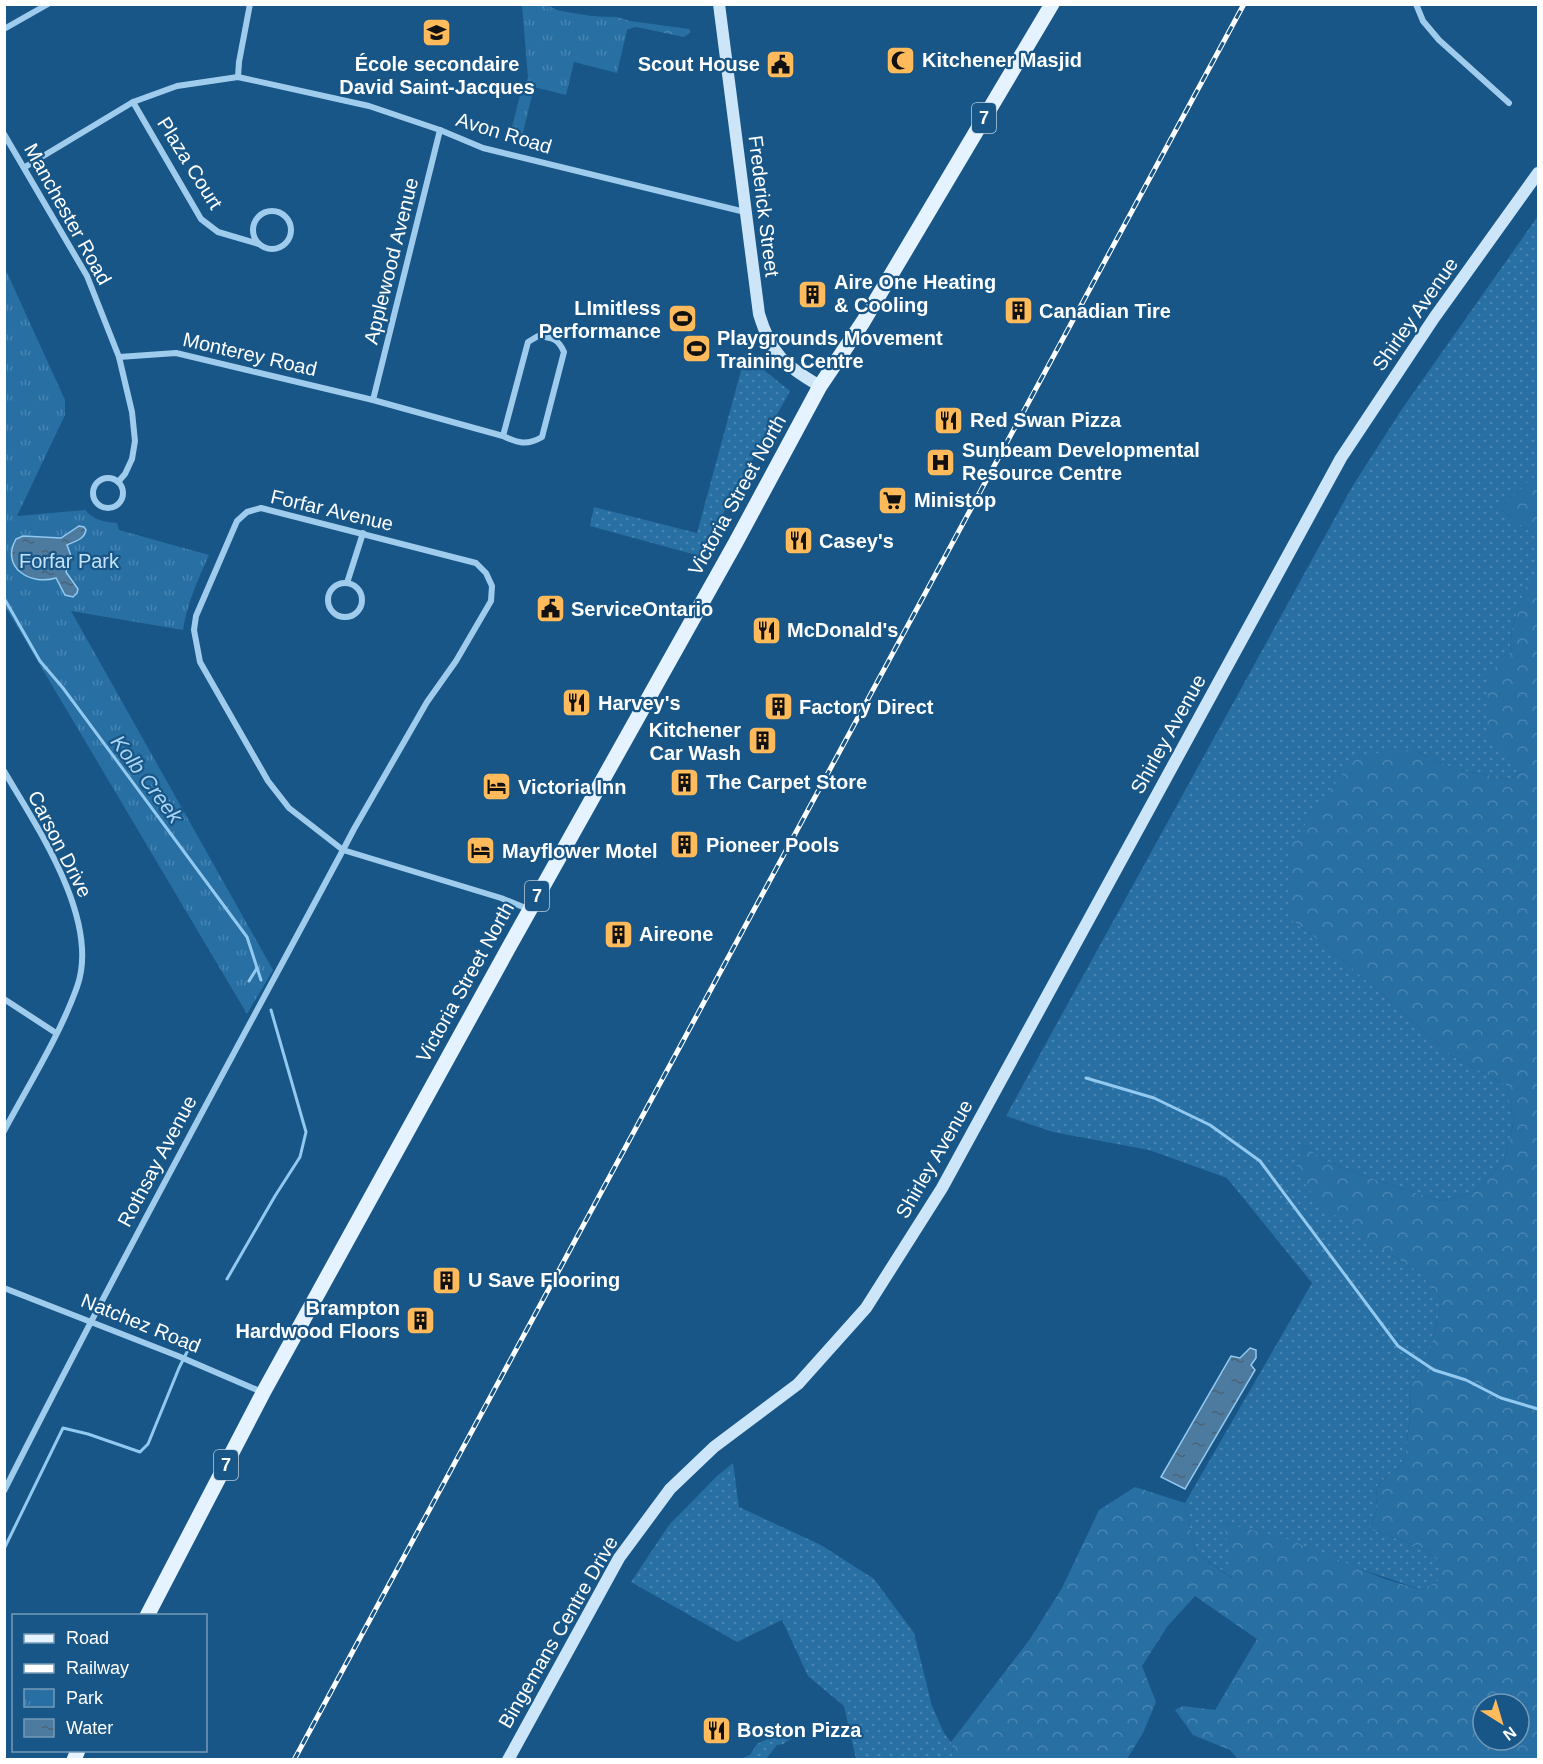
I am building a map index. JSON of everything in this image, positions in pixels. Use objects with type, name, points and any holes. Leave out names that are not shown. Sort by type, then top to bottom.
[{"type":"main road","name":"Frederick Street","points":[[719,4],[759,314],[765,336],[772,349],[785,363],[820,386]]},
{"type":"main road","name":"Victoria Street North","points":[[148,1614],[263,1392],[529,910],[726,560],[820,386],[863,322],[1052,4]]},
{"type":"main road","name":"Shirley Avenue","points":[[851,1326],[866,1308],[942,1188],[1341,458],[1434,318],[1539,173]]},
{"type":"main road","name":"Bingemans Centre Drive","points":[[508,1760],[619,1558],[670,1490],[714,1447],[798,1384],[851,1326]]},
{"type":"street","points":[[4,29],[48,4]]},
{"type":"street","points":[[238,76],[249,4]]},
{"type":"street","points":[[1416,4],[1423,21],[1439,40],[1509,103]]},
{"type":"street","name":"Avon Road","points":[[25,167],[133,102],[177,86],[238,76],[369,106],[440,130],[483,148],[746,212]]},
{"type":"street","name":"Plaza Court","points":[[133,102],[201,219],[218,232],[274,249],[284,245],[290,238],[291,223],[285,215],[271,210],[257,218],[253,230],[259,244]]},
{"type":"street","name":"Applewood Avenue","points":[[373,400],[440,130]]},
{"type":"street","name":"Manchester Road","points":[[4,134],[87,276],[119,357],[132,412],[135,441],[132,459],[125,474],[118,482]]},
{"type":"street","name":"Monterey Road","points":[[119,357],[176,353],[373,400],[503,436],[520,444],[532,443],[542,437],[564,352],[560,343],[551,338],[538,336],[528,342],[503,436]]},
{"type":"street","name":"Manchester Road","points":[[107,478],[118,482],[123,489],[122,500],[114,507],[100,506],[94,498],[93,491],[98,482],[107,478]]},
{"type":"street","name":"Forfar Avenue","points":[[343,850],[427,702],[456,661],[491,601],[492,586],[486,573],[476,563],[261,508],[247,512],[237,521],[196,616],[194,630],[200,662],[268,781],[289,808],[343,850],[501,898],[529,910]]},
{"type":"street","points":[[347,583],[363,533]]},
{"type":"street","points":[[347,583],[356,587],[362,600],[358,611],[344,617],[334,613],[329,599],[330,593],[336,586],[347,583]]},
{"type":"street","name":"Carson Drive","points":[[4,771],[57,865],[75,906],[83,951],[78,986],[4,1131]]},
{"type":"street","name":"Rothsay Avenue","points":[[4,1491],[91,1320],[343,850]]},
{"type":"street","points":[[4,999],[56,1033]]},
{"type":"street","name":"Natchez Road","points":[[4,1288],[91,1320],[263,1392]]},
{"type":"green space","points":[[522,5],[629,22],[617,73],[574,62],[566,95],[534,87],[521,141],[509,139],[521,91],[528,78]]},
{"type":"green space","points":[[527,5],[547,5],[557,10],[583,16],[617,17],[630,21],[689,29],[691,32],[684,37],[636,27],[618,32]]},
{"type":"green space","points":[[1538,216],[1538,475],[1500,509],[1538,538],[1538,580],[1528,581],[1512,627],[1510,654],[1524,770],[1510,779],[1454,769],[1414,750],[1288,917],[1330,949],[1452,1056],[1506,1085],[1514,1121],[1504,1161],[1473,1193],[1441,1201],[1373,1179],[1322,1159],[1304,1145],[1295,1170],[1374,1244],[1419,1272],[1442,1300],[1429,1355],[1411,1386],[1405,1457],[1398,1469],[1377,1486],[1376,1513],[1370,1529],[1427,1550],[1439,1562],[1439,1580],[1422,1590],[1225,1523],[1234,1579],[1195,1552],[1185,1503],[1312,1283],[1227,1178],[1149,1150],[1053,1132],[1006,1116],[1352,487],[1402,409]]},
{"type":"green space","name":"Forfar Park","points":[[4,266],[65,400],[65,415],[17,516],[85,510],[100,520],[117,523],[119,530],[209,555],[190,601],[183,630],[71,611],[273,970],[247,1014],[5,606]]},
{"type":"green space","points":[[746,352],[753,353],[765,371],[790,391],[700,556],[590,526],[594,507],[697,533]]},
{"type":"green space","points":[[1538,475],[1538,538],[1500,509]]},
{"type":"green space","points":[[1528,580],[1538,580],[1538,1759],[1238,1759],[1230,1750],[1193,1735],[1175,1710],[1183,1706],[1215,1710],[1257,1639],[1195,1596],[1167,1627],[1142,1666],[1156,1702],[1143,1733],[1127,1759],[954,1759],[951,1742],[1030,1639],[1062,1588],[1099,1510],[1135,1487],[1185,1503],[1195,1552],[1233,1579],[1224,1523],[1287,1539],[1385,1579],[1422,1590],[1439,1580],[1439,1562],[1427,1550],[1370,1529],[1376,1513],[1377,1486],[1398,1469],[1405,1457],[1411,1386],[1429,1355],[1442,1300],[1419,1272],[1374,1244],[1320,1204],[1295,1170],[1304,1145],[1322,1159],[1373,1179],[1441,1201],[1473,1193],[1504,1161],[1514,1121],[1506,1085],[1452,1056],[1330,949],[1288,917],[1288,848],[1356,755],[1414,750],[1454,769],[1510,779],[1524,770],[1486,735],[1488,674],[1510,653],[1512,627]]},
{"type":"green space","points":[[733,1463],[739,1507],[821,1545],[874,1579],[914,1633],[932,1706],[944,1733],[951,1742],[954,1759],[856,1759],[844,1706],[808,1676],[782,1620],[737,1642],[631,1582],[669,1525]]},
{"type":"green space","points":[[791,1727],[792,1738],[777,1745],[766,1759],[740,1759],[750,1755],[757,1744]]},
{"type":"water","points":[[79,526],[86,530],[83,536],[67,545],[71,556],[66,572],[78,589],[73,597],[65,595],[56,578],[46,580],[28,577],[15,566],[12,549],[16,539],[23,536],[61,538]]},
{"type":"water","points":[[1250,1348],[1256,1350],[1256,1358],[1251,1365],[1255,1370],[1185,1489],[1161,1477],[1231,1356],[1240,1358]]},
{"type":"waterway","name":"Kolb Creek","points":[[4,598],[40,661],[63,688],[247,937],[261,980]]},
{"type":"waterway","points":[[249,981],[257,968]]},
{"type":"waterway","name":"Kolb Creek","points":[[227,1279],[300,1157],[306,1132],[271,1010]]},
{"type":"waterway","points":[[1086,1078],[1154,1098],[1210,1125],[1260,1161],[1398,1346],[1434,1370],[1466,1380],[1501,1398],[1538,1409]]},
{"type":"waterway","name":"Kolb Creek","points":[[4,1549],[63,1428],[140,1452],[148,1444],[193,1340]]},
{"type":"railway","points":[[294,1760],[1244,4]]},
{"type":"place","name":"École secondaire David Saint-Jacques","points":[[437,33]]},
{"type":"place","name":"Kitchener Masjid","points":[[901,60]]},
{"type":"place","name":"Scout House","points":[[781,64]]},
{"type":"place","name":"Aire One Heating & Cooling","points":[[813,294]]},
{"type":"place","name":"Canadian Tire","points":[[1018,311]]},
{"type":"place","name":"LImitless Performance","points":[[682,319]]},
{"type":"place","name":"Playgrounds Movement Training Centre","points":[[696,349]]},
{"type":"place","name":"Red Swan Pizza","points":[[949,420]]},
{"type":"place","name":"Sunbeam Developmental Resource Centre","points":[[941,462]]},
{"type":"place","name":"Ministop","points":[[893,500]]},
{"type":"place","name":"Casey's","points":[[798,541]]},
{"type":"place","name":"ServiceOntario","points":[[550,609]]},
{"type":"place","name":"McDonald's","points":[[766,630]]},
{"type":"place","name":"Harvey's","points":[[577,703]]},
{"type":"place","name":"Factory Direct","points":[[778,707]]},
{"type":"place","name":"Kitchener Car Wash","points":[[762,741]]},
{"type":"place","name":"The Carpet Store","points":[[685,782]]},
{"type":"place","name":"Victoria Inn","points":[[497,787]]},
{"type":"place","name":"Pioneer Pools","points":[[685,845]]},
{"type":"place","name":"Mayflower Motel","points":[[481,851]]},
{"type":"place","name":"Aireone","points":[[618,934]]},
{"type":"place","name":"U Save Flooring","points":[[447,1280]]},
{"type":"place","name":"Brampton Hardwood Floors","points":[[421,1320]]},
{"type":"place","name":"Boston Pizza","points":[[716,1730]]}]
